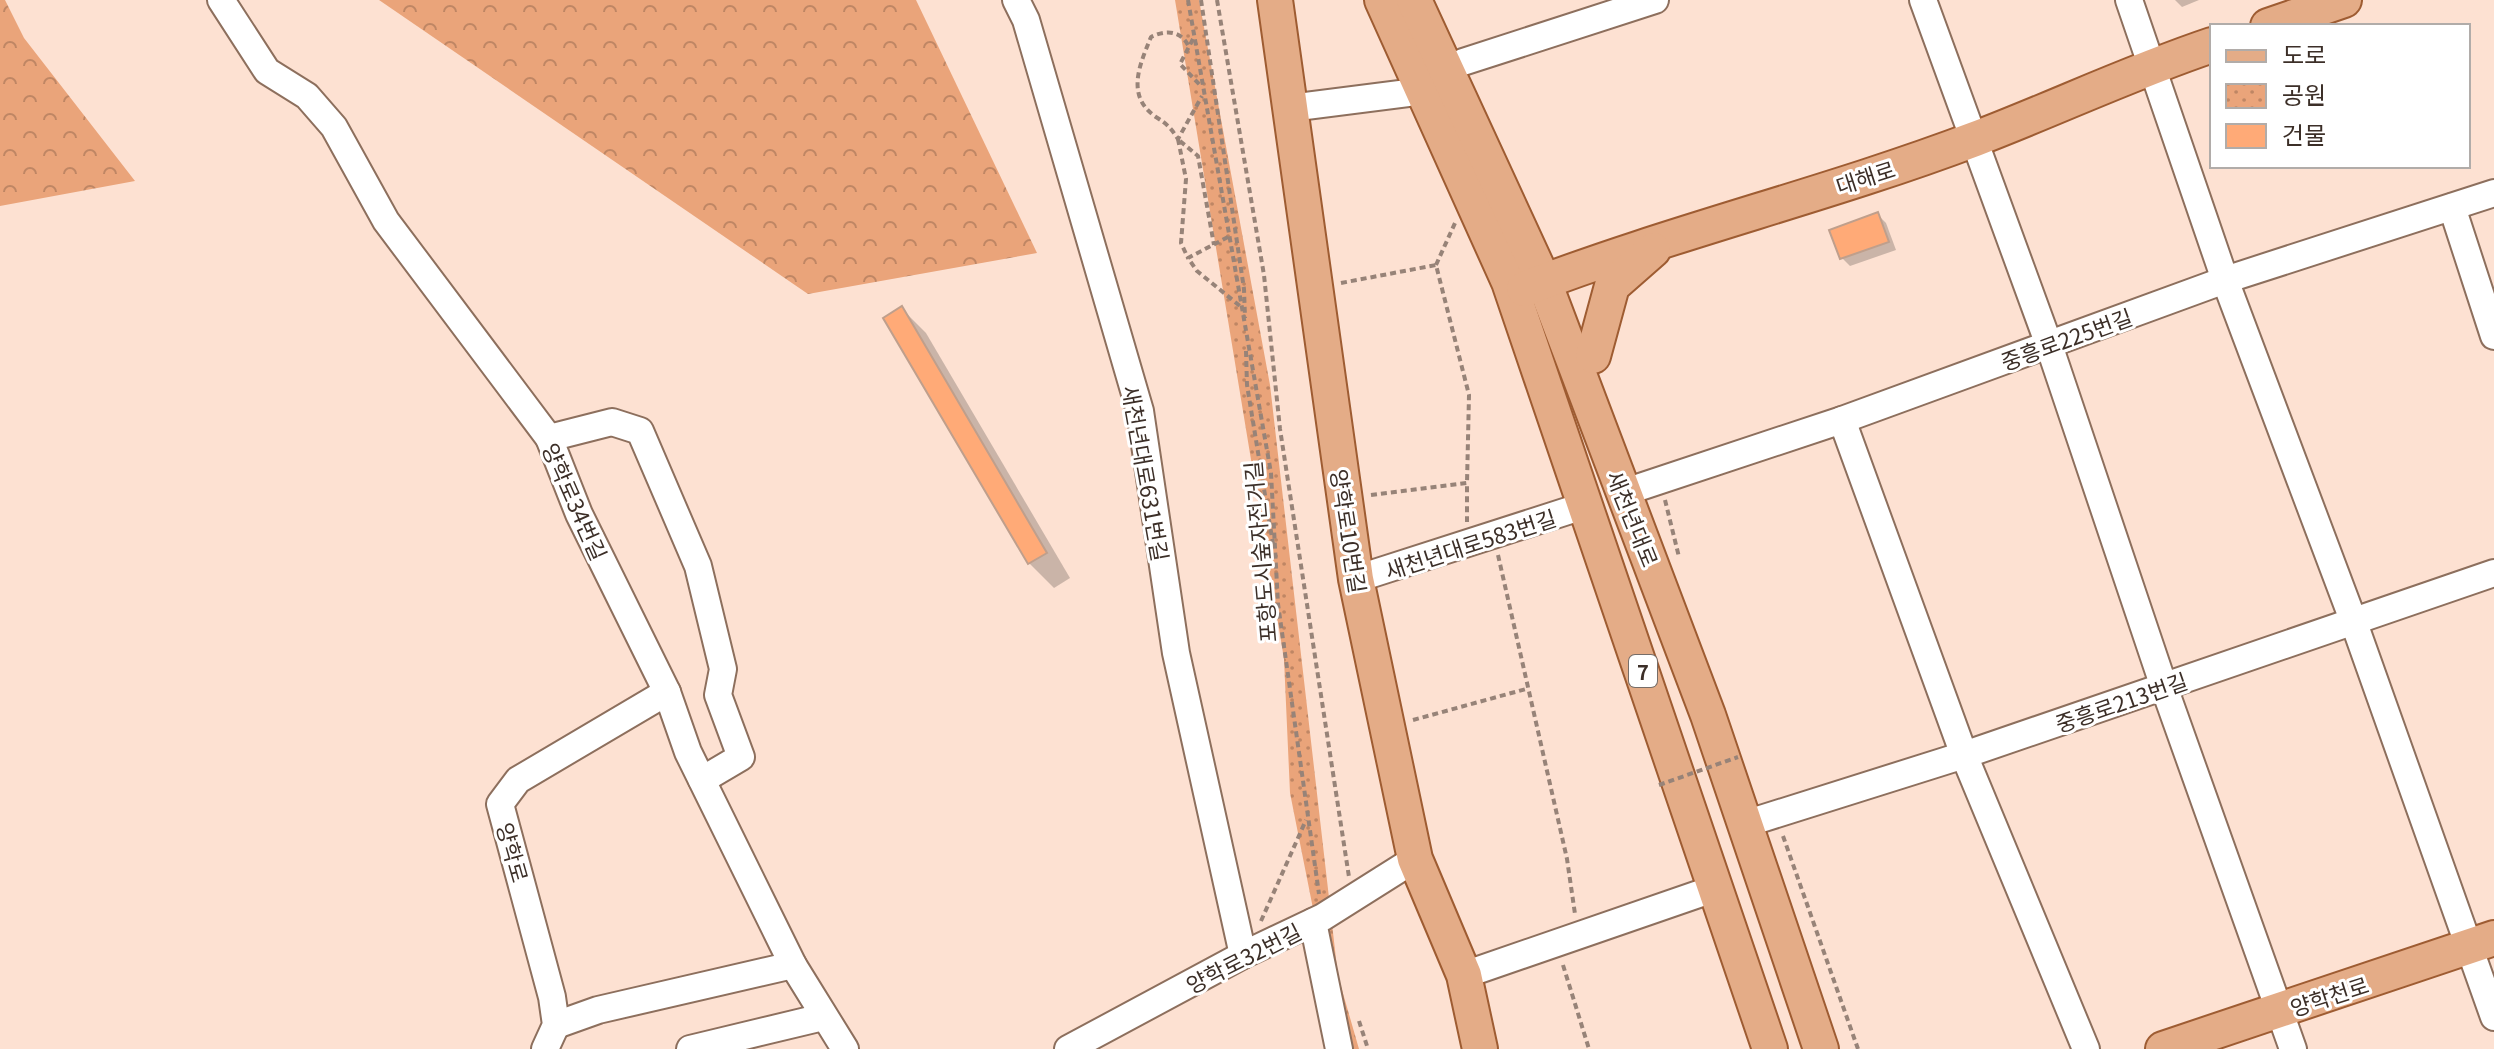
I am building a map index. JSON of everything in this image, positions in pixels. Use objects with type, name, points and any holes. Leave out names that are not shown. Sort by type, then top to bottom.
[{"type":"main road","name":"양학로10번길","points":[[1275,0],[1356,579],[1415,859],[1464,975],[1480,1049]]},
{"type":"main road","points":[[1365,0],[1484,261],[1511,288]]},
{"type":"main road","name":"새천년대로","points":[[1382,0],[1511,288],[1770,1049]]},
{"type":"main road","name":"새천년대로","points":[[1414,0],[1552,279],[1745,824],[1821,1049]]},
{"type":"main road","points":[[1435,0],[1552,279],[1593,356],[1651,520],[1651,559]]},
{"type":"main road","points":[[2274,24],[2344,0]]},
{"type":"main road","name":"대해로","points":[[1511,288],[1552,279],[1974,140],[2152,65],[2210,46]]},
{"type":"main road","points":[[1593,356],[1612,286],[1662,242]]},
{"type":"main road","name":"양학천로","points":[[2163,1049],[2481,943]]},
{"type":"street","name":"양학로34번길","points":[[221,0],[267,71],[307,96],[334,127],[386,221],[549,438],[579,514],[667,692],[702,780],[793,965],[845,1049]]},
{"type":"street","name":"새천년대로631번길","points":[[1016,0],[1026,20],[1140,411],[1176,653],[1243,955]]},
{"type":"street","points":[[1463,62],[1655,0]]},
{"type":"street","points":[[1923,0],[2049,345],[2164,687],[2293,1049]]},
{"type":"street","points":[[2129,0],[2225,280],[2353,620],[2481,943],[2494,1017]]},
{"type":"street","points":[[1290,108],[1408,93]]},
{"type":"street","name":"중흥로225번길","points":[[1640,487],[1842,420],[2225,280],[2494,193]]},
{"type":"street","points":[[2452,207],[2494,336]]},
{"type":"street","points":[[1842,420],[1964,755],[2086,1049]]},
{"type":"street","points":[[549,438],[612,422],[640,431],[698,566],[723,669],[718,695],[741,757],[702,780]]},
{"type":"street","name":"새천년대로583번길","points":[[1356,579],[1583,506]]},
{"type":"street","name":"중흥로213번길","points":[[1745,824],[1964,755],[2494,573]]},
{"type":"street","name":"양학로","points":[[550,1037],[545,960],[500,804],[518,780],[667,692]]},
{"type":"street","name":"양학로32번길","points":[[1068,1049],[1243,955],[1318,920],[1415,859]]},
{"type":"street","points":[[1464,975],[1716,888]]},
{"type":"street","points":[[1318,920],[1339,1049]]},
{"type":"street","points":[[550,1037],[598,1010],[793,965]]},
{"type":"street","points":[[690,1049],[823,1017]]},
{"type":"path","name":"포항도시숲자전거길","points":[[1188,0],[1200,86],[1271,473],[1276,567],[1318,920]]},
{"type":"path","points":[[1201,0],[1244,289],[1247,385],[1276,567]]},
{"type":"path","points":[[1217,0],[1264,275],[1280,429],[1353,899]]},
{"type":"path","points":[[1188,45],[1176,33],[1161,32],[1151,37],[1137,71],[1138,95],[1155,116],[1168,122],[1178,139],[1186,179],[1181,243],[1188,258],[1197,271],[1240,306]]},
{"type":"path","points":[[1193,39],[1180,64],[1200,86]]},
{"type":"path","points":[[1178,139],[1202,96]]},
{"type":"path","points":[[1178,139],[1198,156],[1214,245]]},
{"type":"path","points":[[1461,210],[1436,265],[1469,395],[1467,545]]},
{"type":"path","points":[[1188,258],[1228,237]]},
{"type":"path","points":[[1315,288],[1436,265]]},
{"type":"path","points":[[1345,498],[1467,483]]},
{"type":"path","points":[[1494,536],[1526,689],[1567,859],[1567,940],[1589,1049]]},
{"type":"path","points":[[1388,726],[1526,689]]},
{"type":"path","points":[[1659,785],[1738,757]]},
{"type":"path","points":[[1243,955],[1275,896],[1306,818]]},
{"type":"path","points":[[1354,1008],[1368,1049]]},
{"type":"green space","points":[[0,0],[5,0],[24,38],[135,181],[0,206]]},
{"type":"green space","points":[[379,0],[916,0],[1037,253],[808,294]]},
{"type":"green space","points":[[1175,0],[1199,0],[1270,385],[1338,976],[1359,1049],[1341,1049],[1290,793],[1284,659]]},
{"type":"building","points":[[1878,212],[1889,242],[1840,259],[1829,230]]},
{"type":"building","points":[[902,306],[1047,553],[1028,564],[883,318]]}]
